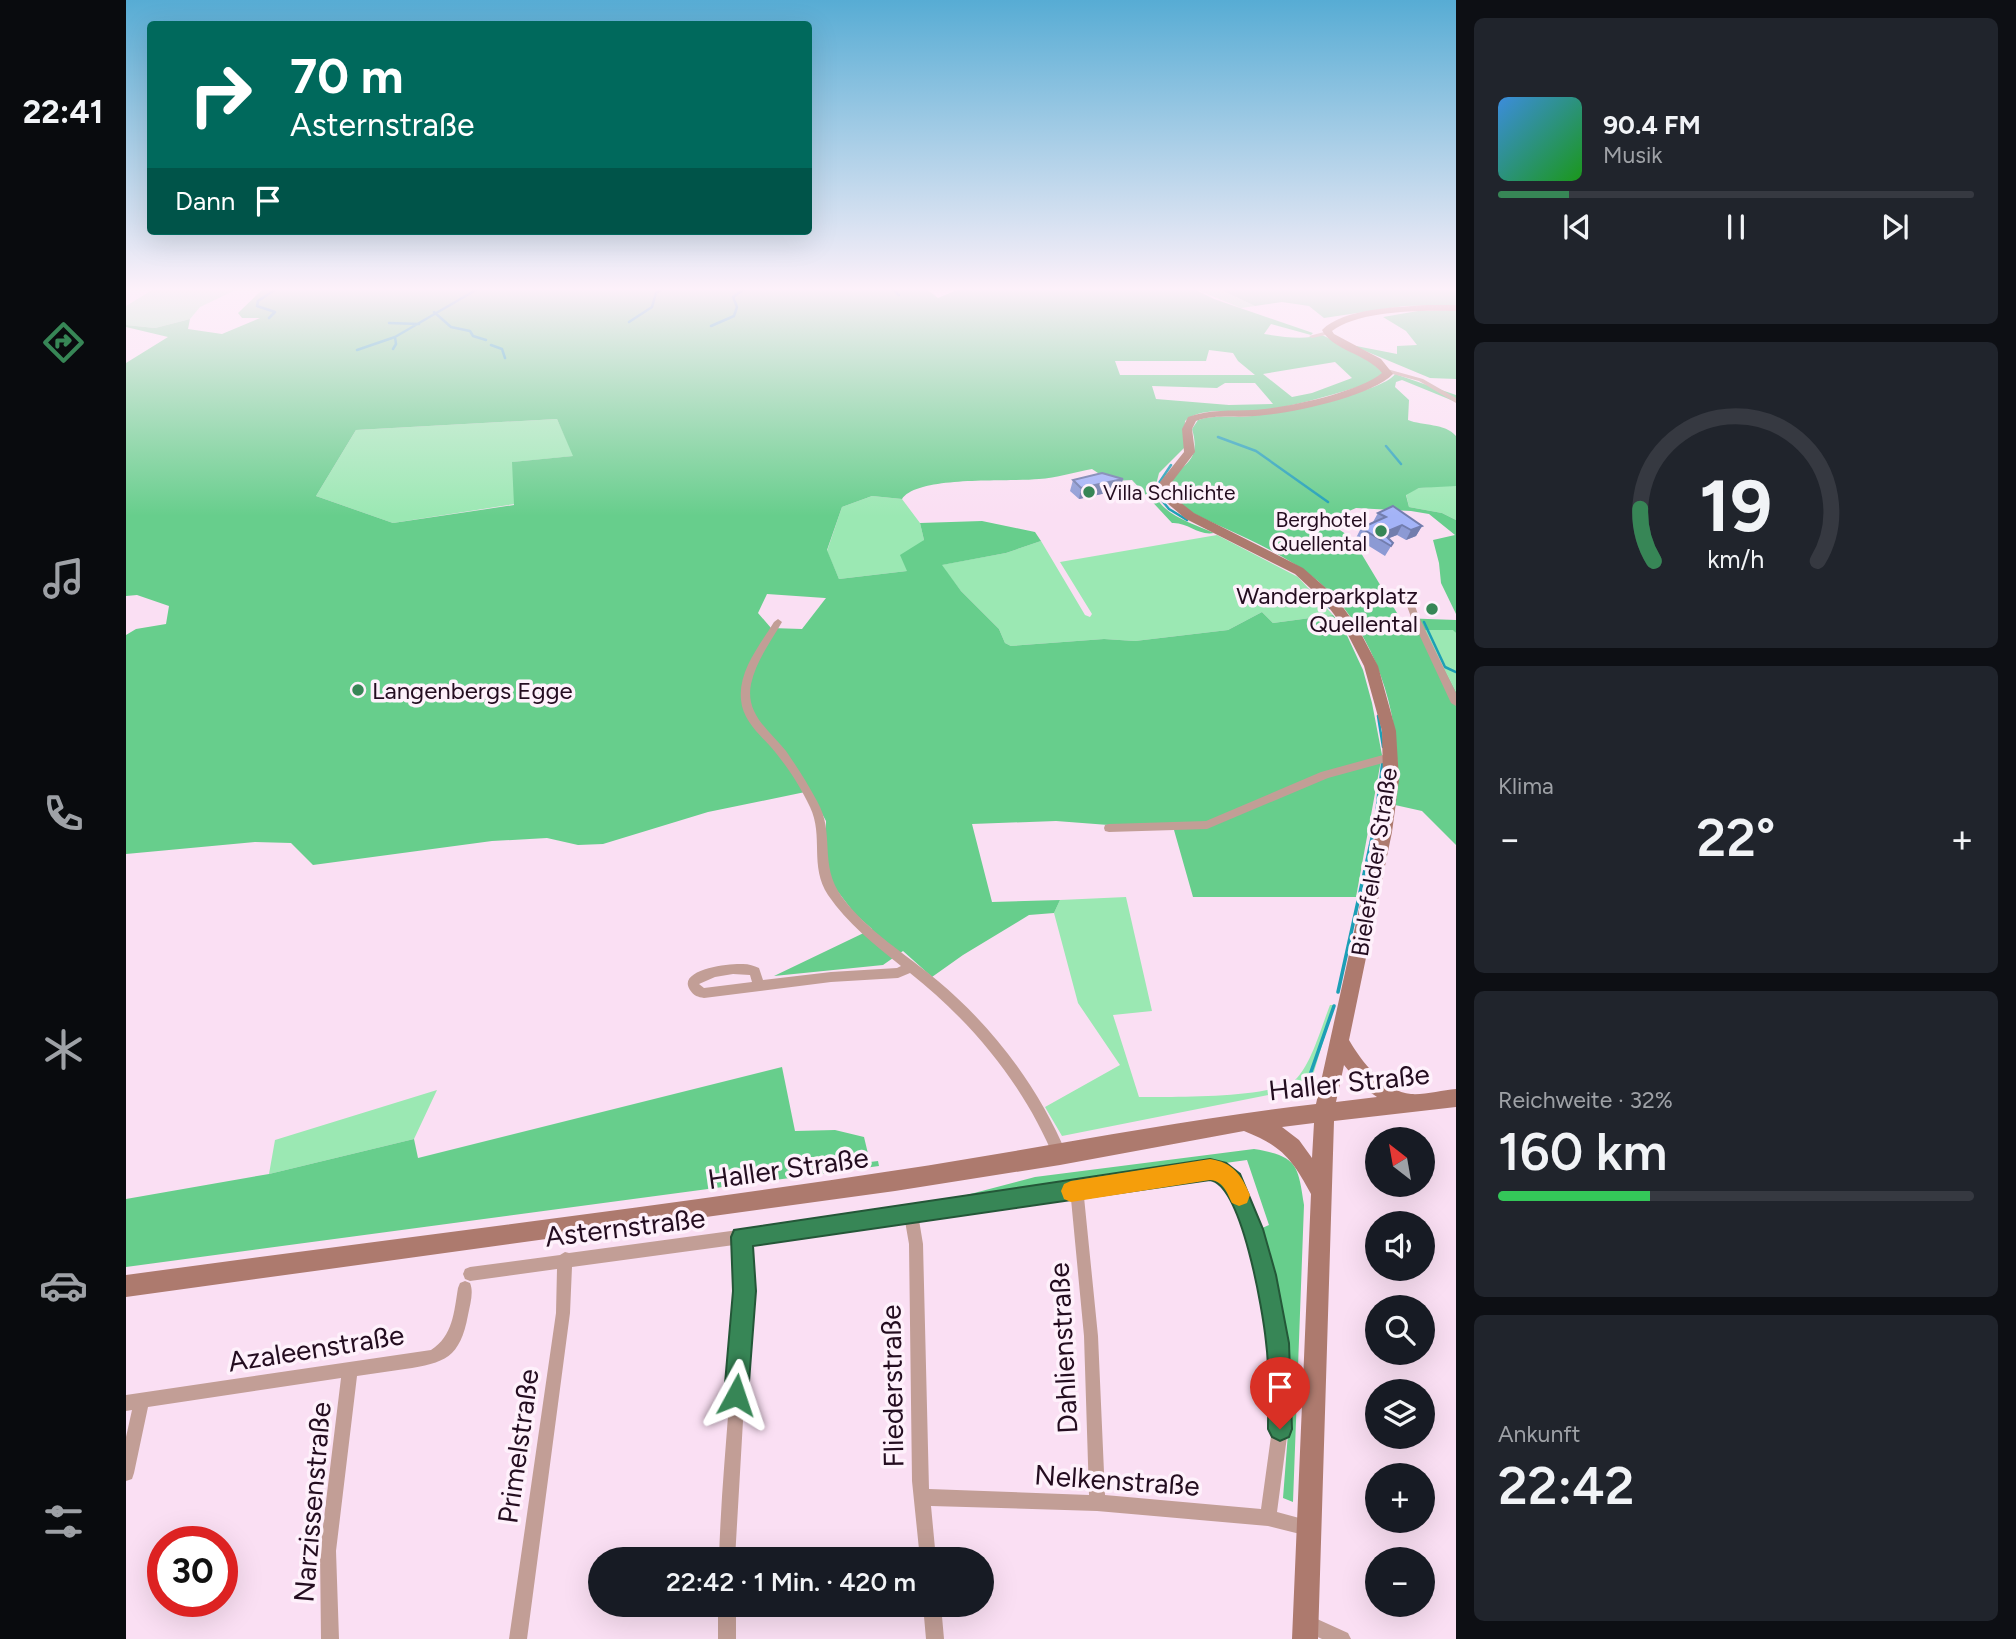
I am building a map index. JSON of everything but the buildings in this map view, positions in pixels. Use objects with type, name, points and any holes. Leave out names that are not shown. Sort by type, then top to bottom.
[{"type":"main road","points":[[1380,363],[1387,370]]},
{"type":"main road","name":"Bielefelder Straße","points":[[1305,1631],[1324,1113],[1384,832],[1391,759],[1383,705],[1371,666],[1351,628],[1329,598],[1307,578],[1282,561],[1179,510],[1165,496],[1164,488],[1166,481],[1190,452],[1187,429],[1192,419],[1206,414],[1257,413],[1338,395],[1379,383],[1386,377],[1387,370]]},
{"type":"main road","points":[[1340,1043],[1353,1065],[1368,1081],[1390,1096],[1410,1103]]},
{"type":"main road","name":"Haller Straße","points":[[126,1286],[895,1181],[1060,1155],[1241,1122],[1456,1098]]},
{"type":"main road","points":[[1241,1122],[1257,1125],[1286,1141],[1307,1165],[1320,1189]]},
{"type":"street","points":[[1387,370],[1416,378],[1456,401]]},
{"type":"street","points":[[1407,595],[1456,703]]},
{"type":"street","points":[[778,622],[748,680],[746,704],[755,721],[784,757],[819,814],[823,877],[852,916],[969,1019],[1032,1097],[1060,1155]]},
{"type":"street","points":[[1109,828],[1206,825],[1325,775],[1391,759]]},
{"type":"street","points":[[759,985],[755,972],[746,969],[702,975],[693,985],[699,992],[704,993],[759,985],[898,973],[910,967]]},
{"type":"street","name":"Asternstraße","points":[[468,1281],[565,1259],[1077,1191],[1210,1169],[1219,1170],[1233,1182],[1253,1229],[1278,1343],[1280,1429],[1268,1518]]},
{"type":"street","name":"Dahlienstraße","points":[[1077,1191],[1091,1336],[1097,1503]]},
{"type":"street","name":"Fliederstraße","points":[[911,1212],[916,1244],[921,1497],[927,1547]]},
{"type":"street","points":[[727,1547],[728,1500],[744,1291],[741,1237]]},
{"type":"street","name":"Primelstraße","points":[[518,1639],[563,1313],[565,1259]]},
{"type":"street","name":"Azaleenstraße","points":[[134,1401],[433,1357],[445,1352],[453,1343],[468,1281]]},
{"type":"street","name":"Narzissenstraße","points":[[330,1639],[328,1552],[350,1370]]},
{"type":"street","points":[[126,1473],[134,1401]]},
{"type":"street","name":"Nelkenstraße","points":[[921,1497],[1097,1503],[1268,1518],[1308,1528]]},
{"type":"street","points":[[727,1617],[727,1639]]},
{"type":"street","points":[[933,1617],[935,1639]]},
{"type":"street","points":[[1305,1631],[1342,1639]]},
{"type":"green space","points":[[126,363],[1116,363],[1120,375],[1255,375],[1241,363],[1326,363],[1263,374],[1292,397],[1312,393],[1352,378],[1337,363],[1373,363],[1383,373],[1371,383],[1313,400],[1254,411],[1200,413],[1185,421],[1184,448],[1159,473],[1154,493],[1158,501],[1171,513],[1214,533],[1203,533],[1172,523],[1132,480],[1110,481],[1092,469],[1025,480],[944,483],[911,491],[902,499],[872,496],[842,507],[827,550],[839,579],[907,571],[900,555],[924,540],[920,523],[982,521],[1035,532],[1041,541],[1006,553],[942,565],[961,591],[999,629],[1005,643],[1011,646],[1104,639],[1135,641],[1228,630],[1262,612],[1273,623],[1333,615],[1344,629],[1363,670],[1382,755],[1356,897],[1193,897],[1174,830],[1056,821],[972,824],[992,902],[1060,900],[1054,913],[1029,915],[932,977],[903,951],[883,965],[774,976],[872,929],[855,914],[832,884],[825,860],[826,821],[810,791],[708,812],[603,844],[578,845],[547,838],[492,841],[313,865],[291,843],[255,842],[126,854],[126,635],[136,629],[166,624],[169,606],[137,595],[126,596]],"holes":[[[1225,383],[1255,383],[1273,404],[1229,405],[1156,399],[1152,386],[1217,388]],[[557,419],[573,456],[512,462],[514,505],[393,523],[316,496],[356,430]],[[767,594],[826,598],[802,629],[771,628],[758,613]]]},
{"type":"green space","points":[[1395,363],[1456,363],[1456,379],[1430,378]]},
{"type":"green space","points":[[1395,374],[1456,395],[1456,402],[1402,380],[1396,382],[1395,387],[1409,400],[1408,420],[1446,429],[1456,436],[1456,486],[1419,488],[1406,495],[1409,507],[1442,513],[1456,520],[1456,614],[1441,583],[1433,540],[1455,535],[1429,514],[1356,508],[1326,521],[1352,538],[1400,618],[1456,620],[1456,633],[1453,630],[1424,630],[1456,692],[1456,845],[1422,811],[1395,805],[1396,745],[1384,684],[1372,654],[1339,602],[1318,581],[1286,559],[1181,507],[1170,491],[1176,475],[1191,459],[1195,442],[1192,429],[1198,420],[1252,416],[1307,406],[1372,388]]},
{"type":"green space","points":[[557,419],[574,456],[513,462],[515,504],[393,523],[316,496],[356,430]]},
{"type":"green space","points":[[1456,486],[1456,520],[1442,513],[1409,507],[1406,494],[1419,488]]},
{"type":"green space","points":[[872,496],[902,499],[920,523],[924,540],[907,571],[839,579],[827,551],[842,507]]},
{"type":"green space","points":[[1217,535],[1298,577],[1333,615],[1273,623],[1262,612],[1228,630],[1135,641],[1104,639],[1011,646],[1005,643],[999,629],[961,591],[941,565],[1006,553],[1041,541],[1085,615],[1090,617],[1092,614],[1060,562]]},
{"type":"green space","points":[[1424,629],[1454,630],[1456,633],[1456,692]]},
{"type":"green space","points":[[1126,897],[1152,1011],[1113,1015],[1139,1097],[1247,1093],[1286,1085],[1302,1071],[1312,1053],[1330,1005],[1334,1005],[1313,1075],[1304,1088],[1062,1136],[1045,1107],[1120,1065],[1078,1003],[1054,913],[1060,900]]},
{"type":"green space","points":[[782,1067],[795,1131],[835,1130],[864,1137],[870,1162],[878,1161],[879,1166],[126,1267],[126,1199],[269,1174],[414,1139],[418,1158]]},
{"type":"green space","points":[[437,1090],[414,1139],[269,1174],[275,1140]]},
{"type":"green space","points":[[1254,1149],[1279,1155],[1293,1164],[1300,1180],[1304,1205],[1293,1502],[1283,1498],[1288,1433],[1288,1345],[1260,1229],[1269,1225],[1247,1160],[936,1203],[1035,1177]]},
{"type":"waterway","points":[[1218,437],[1256,451],[1328,502]]},
{"type":"waterway","points":[[1386,446],[1401,464]]},
{"type":"waterway","points":[[1171,465],[1159,483],[1159,497],[1169,509],[1187,520]]},
{"type":"waterway","points":[[1319,596],[1330,608]]},
{"type":"waterway","points":[[1424,622],[1445,667],[1456,672]]},
{"type":"waterway","points":[[1378,716],[1383,747]]},
{"type":"waterway","points":[[1380,783],[1382,764]]},
{"type":"waterway","points":[[1338,992],[1376,820],[1380,782]]},
{"type":"waterway","points":[[1311,1072],[1334,1006]]},
{"type":"slow traffic","points":[[1071,1191],[1210,1169],[1219,1170],[1226,1175],[1239,1195]]},
{"type":"place","name":"Villa Schlichte","points":[[1089,492]]},
{"type":"place","name":"Berghotel Quellental","points":[[1381,531]]},
{"type":"place","name":"Wanderparkplatz Quellental","points":[[1432,609]]},
{"type":"place","name":"Langenbergs Egge","points":[[358,690]]},
{"type":"route","points":[[736,1395],[744,1291],[741,1237],[1077,1191],[1210,1169],[1219,1170],[1233,1182],[1253,1229],[1278,1343],[1280,1429]]}]
